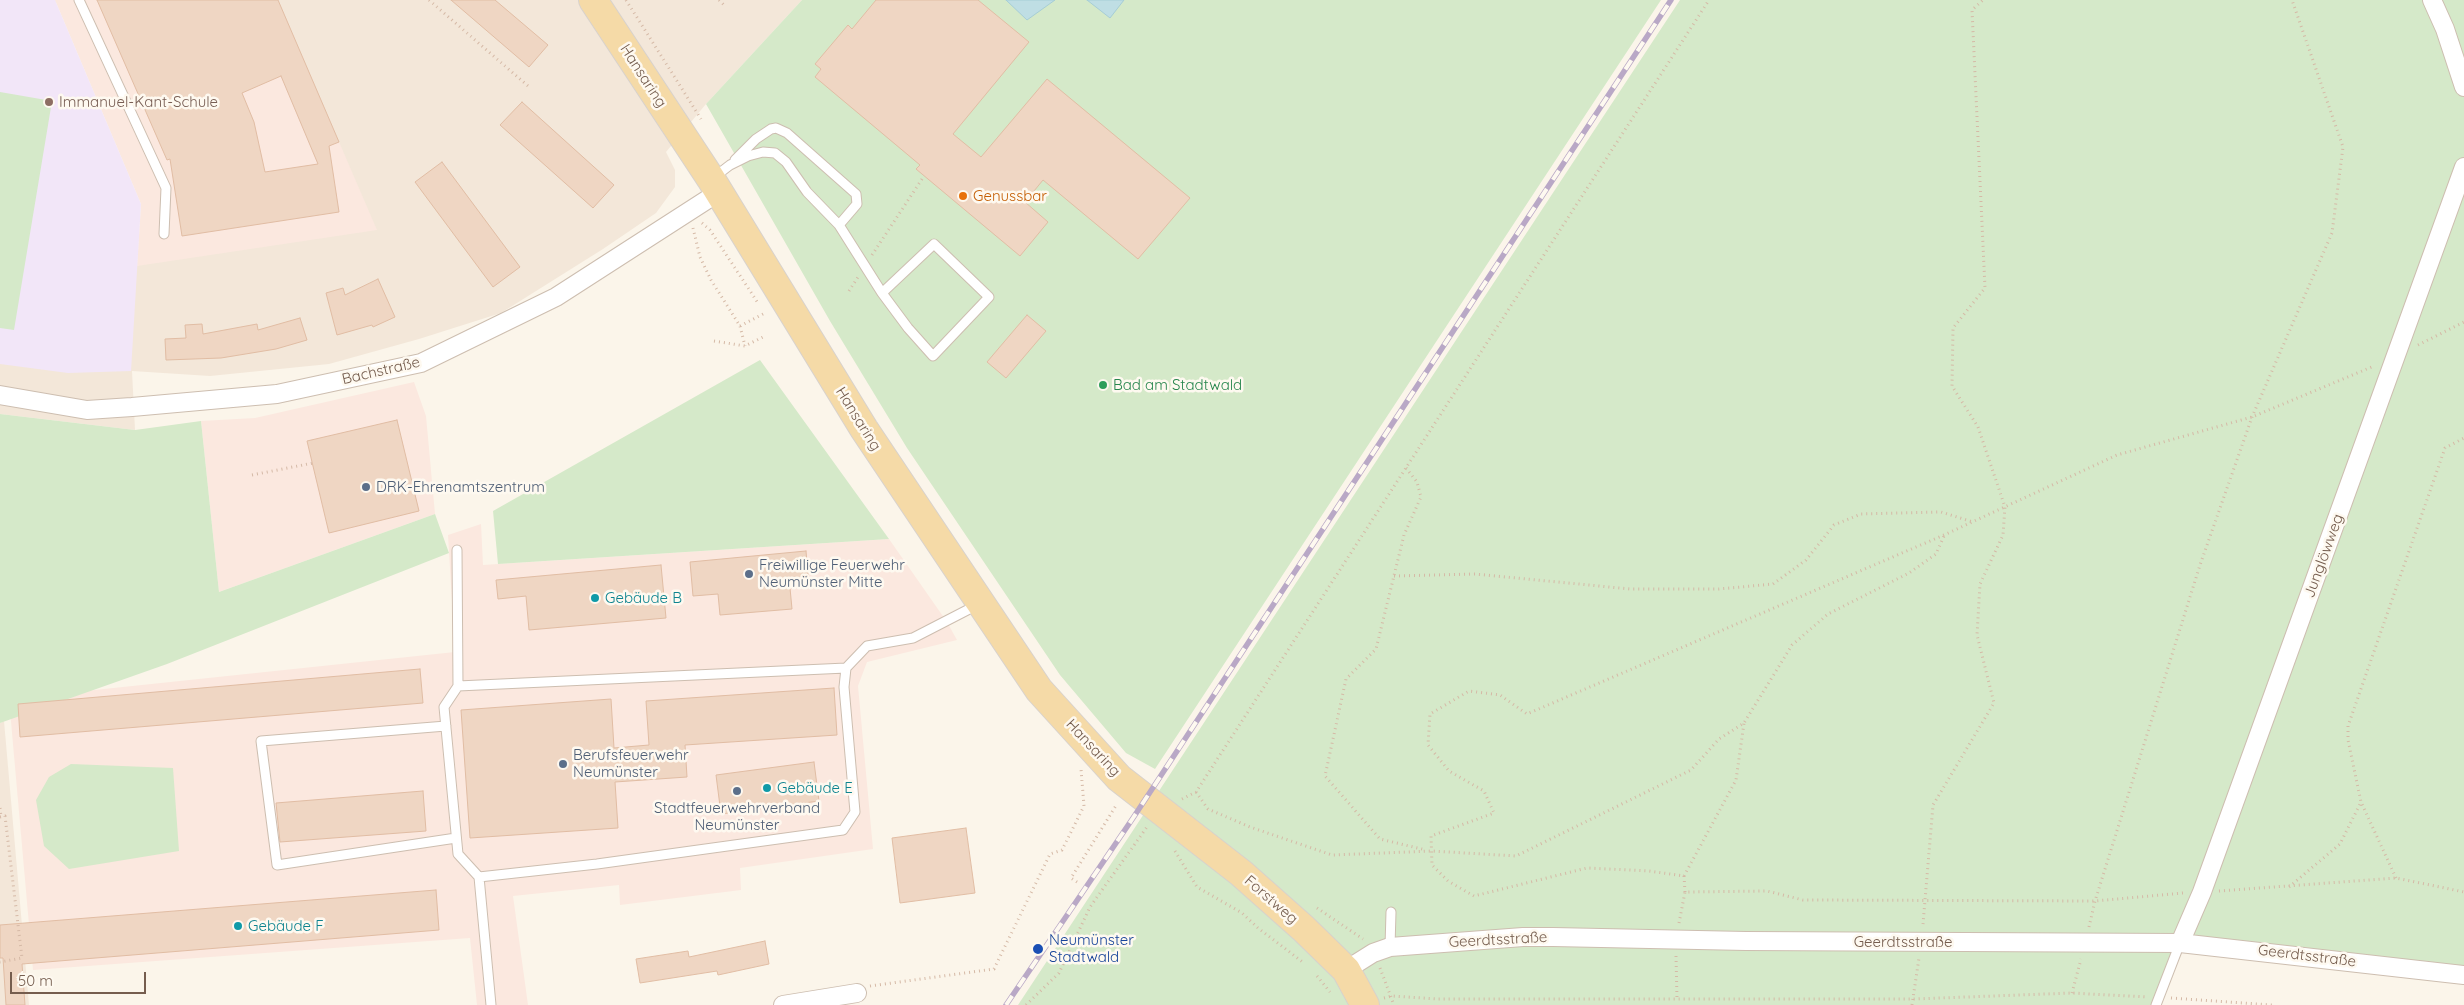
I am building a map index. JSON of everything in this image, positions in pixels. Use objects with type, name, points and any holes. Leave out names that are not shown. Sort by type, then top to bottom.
[{"type":"main road","name":"Hansaring","points":[[593,0],[720,179],[864,429],[1039,690],[1119,778],[1172,808]]},
{"type":"main road","name":"Forstweg","points":[[1172,808],[1346,970],[1365,1005]]},
{"type":"street","points":[[2432,0],[2446,29],[2464,87]]},
{"type":"street","name":"Junglöwweg","points":[[2180,943],[2202,892],[2464,167]]},
{"type":"street","name":"Bachstraße","points":[[0,395],[87,410],[132,407],[277,394],[421,363],[556,297],[688,211],[720,179]]},
{"type":"street","name":"Geerdtsstraße","points":[[1346,970],[1373,953],[1390,947],[1523,937],[1676,940],[2180,943],[2464,975]]},
{"type":"street","points":[[783,1005],[857,993]]},
{"type":"lane","points":[[80,0],[166,188],[164,234]]},
{"type":"lane","points":[[720,179],[764,132],[776,128],[782,130],[856,194],[857,204],[839,225]]},
{"type":"lane","points":[[720,179],[755,153],[774,153],[786,162],[807,192],[839,225],[866,265],[882,294],[908,328],[933,356],[989,297],[934,244],[882,294]]},
{"type":"lane","points":[[457,550],[458,686],[444,707],[458,854],[479,877],[491,1005]]},
{"type":"lane","points":[[479,877],[597,864],[843,830],[855,812],[844,687],[846,668],[867,646],[913,638],[980,603]]},
{"type":"lane","points":[[458,686],[846,668]]},
{"type":"lane","points":[[446,726],[261,741],[277,865],[456,838]]},
{"type":"lane","points":[[1390,947],[1391,912]]},
{"type":"lane","points":[[2158,1001],[2180,943]]},
{"type":"path","points":[[429,0],[528,86]]},
{"type":"path","points":[[626,0],[703,123]]},
{"type":"path","points":[[719,0],[725,6]]},
{"type":"path","points":[[1029,1004],[1059,973],[1090,908],[1177,801],[1196,792],[1709,0]]},
{"type":"path","points":[[1912,1005],[1921,942],[1934,805],[1994,703],[1976,634],[1980,584],[2003,535],[2005,507],[1978,427],[1952,386],[1953,328],[1985,288],[1972,10],[1983,0]]},
{"type":"path","points":[[2072,992],[2086,943],[2095,901],[2200,565],[2252,417],[2332,233],[2343,147],[2292,0]]},
{"type":"path","points":[[849,291],[924,176]]},
{"type":"path","points":[[688,211],[700,256],[711,280],[740,326],[745,346]]},
{"type":"path","points":[[740,326],[765,313]]},
{"type":"path","points":[[1684,876],[1649,871],[1587,868],[1474,896],[1448,881],[1432,865],[1431,836],[1494,813],[1484,791],[1448,770],[1428,745],[1430,714],[1469,691],[1500,695],[1527,714],[1944,536],[2117,454],[2252,417],[2396,357],[2464,322]]},
{"type":"path","points":[[714,341],[745,346],[763,337]]},
{"type":"path","points":[[2396,878],[2362,802],[2348,740],[2348,726],[2445,448],[2464,438]]},
{"type":"path","points":[[252,475],[313,463]]},
{"type":"path","points":[[1406,468],[1417,482],[1421,497],[1404,535],[1376,649],[1346,679],[1325,776],[1380,839],[1432,852]]},
{"type":"path","points":[[1394,576],[1475,574],[1630,589],[1720,588],[1764,585],[1772,584],[1806,560],[1834,525],[1861,514],[1941,512],[1973,522]]},
{"type":"path","points":[[1677,999],[1676,940],[1685,892],[1684,876],[1736,780],[1744,723],[1792,645],[1828,614],[1909,573],[1936,554],[1944,536]]},
{"type":"path","points":[[1196,792],[1208,809],[1250,827],[1332,855],[1432,852],[1516,856],[1691,770],[1719,739],[1744,723]]},
{"type":"path","points":[[857,993],[866,987],[994,969],[1050,854],[1062,850],[1084,806],[1080,762]]},
{"type":"path","points":[[1077,882],[1071,878],[1118,801]]},
{"type":"path","points":[[2288,887],[2340,844],[2362,802]]},
{"type":"path","points":[[0,808],[1,817],[5,816],[9,864],[22,958],[0,962]]},
{"type":"path","points":[[1685,892],[1768,891],[1803,900],[2095,901],[2396,878],[2464,892]]},
{"type":"path","points":[[1314,906],[1365,940],[1373,953],[1392,996],[1394,1005]]},
{"type":"path","points":[[13,930],[18,930]]},
{"type":"path","points":[[1365,1005],[1392,996],[1438,999],[1914,999],[2072,992],[2158,1001],[2272,1005]]},
{"type":"shaded area","points":[[0,0],[55,0],[138,266],[278,0],[802,0],[706,104],[666,152],[675,170],[675,187],[656,213],[603,249],[501,313],[419,339],[329,364],[210,376],[132,371],[135,430],[0,414]]},
{"type":"shaded area","name":"Immanuel-Kant-Schule","points":[[0,0],[55,0],[141,204],[131,371],[68,373],[0,364]]},
{"type":"shaded area","points":[[55,0],[278,0],[377,230],[137,266],[141,204]]},
{"type":"shaded area","points":[[414,382],[426,416],[435,514],[219,592],[201,421],[255,418]]},
{"type":"shaded area","points":[[481,524],[483,565],[889,539],[947,622],[957,640],[867,662],[858,686],[873,849],[740,868],[741,890],[620,905],[619,885],[513,896],[528,1005],[477,1005],[470,938],[33,970],[9,699],[455,652],[448,535]]},
{"type":"shaded area","points":[[4,721],[29,1005],[0,1005],[0,723]]},
{"type":"green space","name":"Bad am Stadtwald","points":[[802,0],[1661,0],[1155,769],[1126,753],[1060,675],[907,448],[830,321],[706,104]]},
{"type":"green space","points":[[1680,0],[2464,0],[2464,975],[2180,943],[2156,1005],[1018,1005]]},
{"type":"green space","points":[[0,92],[52,101],[14,330],[0,328]]},
{"type":"green space","points":[[760,360],[889,539],[498,564],[493,511]]},
{"type":"green space","points":[[0,414],[135,430],[201,421],[219,592],[435,514],[449,553],[167,664],[0,723]]},
{"type":"green space","points":[[71,764],[173,768],[179,851],[69,869],[44,846],[36,800],[49,777]]},
{"type":"water","points":[[1006,0],[1055,0],[1027,20]]},
{"type":"water","points":[[1087,0],[1124,0],[1110,18]]},
{"type":"building","points":[[97,0],[278,0],[339,142],[329,146],[339,212],[182,236],[170,159],[167,160]],"holes":[[[281,76],[318,164],[265,172],[254,122],[242,93]]]},
{"type":"building","points":[[451,0],[495,0],[548,45],[529,67]]},
{"type":"building","points":[[876,0],[978,0],[1029,42],[953,134],[981,157],[1047,79],[1190,198],[1138,259],[1043,180],[1025,202],[1048,222],[1020,256],[916,169],[920,165],[815,77],[821,69],[815,64],[848,25],[852,29]]},
{"type":"building","points":[[522,102],[614,185],[593,208],[500,125]]},
{"type":"building","points":[[442,162],[520,267],[493,287],[415,182]]},
{"type":"building","points":[[378,279],[395,317],[373,327],[372,325],[337,335],[326,293],[343,288],[345,295]]},
{"type":"building","points":[[1027,315],[1046,331],[1006,378],[987,362]]},
{"type":"building","points":[[300,318],[307,340],[276,349],[221,358],[166,360],[165,339],[186,338],[185,325],[202,324],[203,334],[257,324],[258,330]]},
{"type":"building","name":"DRK-Ehrenamtszentrum","points":[[397,420],[419,511],[329,533],[307,441]]},
{"type":"building","name":"Freiwillige Feuerwehr Neumünster Mitte","points":[[806,551],[809,586],[790,588],[792,609],[720,615],[718,594],[693,596],[690,562]]},
{"type":"building","name":"Gebäude B","points":[[661,565],[666,618],[529,630],[526,596],[498,599],[496,580]]},
{"type":"building","points":[[420,669],[423,703],[20,737],[18,704]]},
{"type":"building","points":[[834,688],[837,735],[685,745],[687,777],[615,782],[618,828],[470,838],[461,710],[611,699],[614,748],[649,745],[646,701]]},
{"type":"building","name":"Gebäude E","points":[[814,762],[819,801],[721,814],[716,775]]},
{"type":"building","points":[[423,791],[426,831],[280,842],[276,803]]},
{"type":"building","points":[[966,828],[975,893],[900,903],[892,838]]},
{"type":"building","name":"Gebäude F","points":[[436,890],[439,930],[22,964],[25,1005],[6,1005],[3,958],[0,958],[0,925]]},
{"type":"building","points":[[765,941],[769,964],[718,975],[717,971],[640,983],[636,959],[688,951],[689,957]]},
{"type":"railway","points":[[1006,1005],[1133,818],[1671,0]]},
{"type":"place","name":"Immanuel-Kant-Schule","points":[[49,102]]},
{"type":"place","name":"Genussbar","points":[[963,196]]},
{"type":"place","name":"Bad am Stadtwald","points":[[1103,385]]},
{"type":"place","name":"DRK-Ehrenamtszentrum","points":[[366,487]]},
{"type":"place","name":"Freiwillige Feuerwehr Neumünster Mitte","points":[[749,574]]},
{"type":"place","name":"Gebäude B","points":[[595,598]]},
{"type":"place","name":"Berufsfeuerwehr Neumünster","points":[[563,764]]},
{"type":"place","name":"Gebäude E","points":[[767,788]]},
{"type":"place","name":"Stadtfeuerwehrverband Neumünster","points":[[737,791]]},
{"type":"place","name":"Gebäude F","points":[[238,926]]},
{"type":"place","name":"Neumünster Stadtwald","points":[[1038,949]]}]
